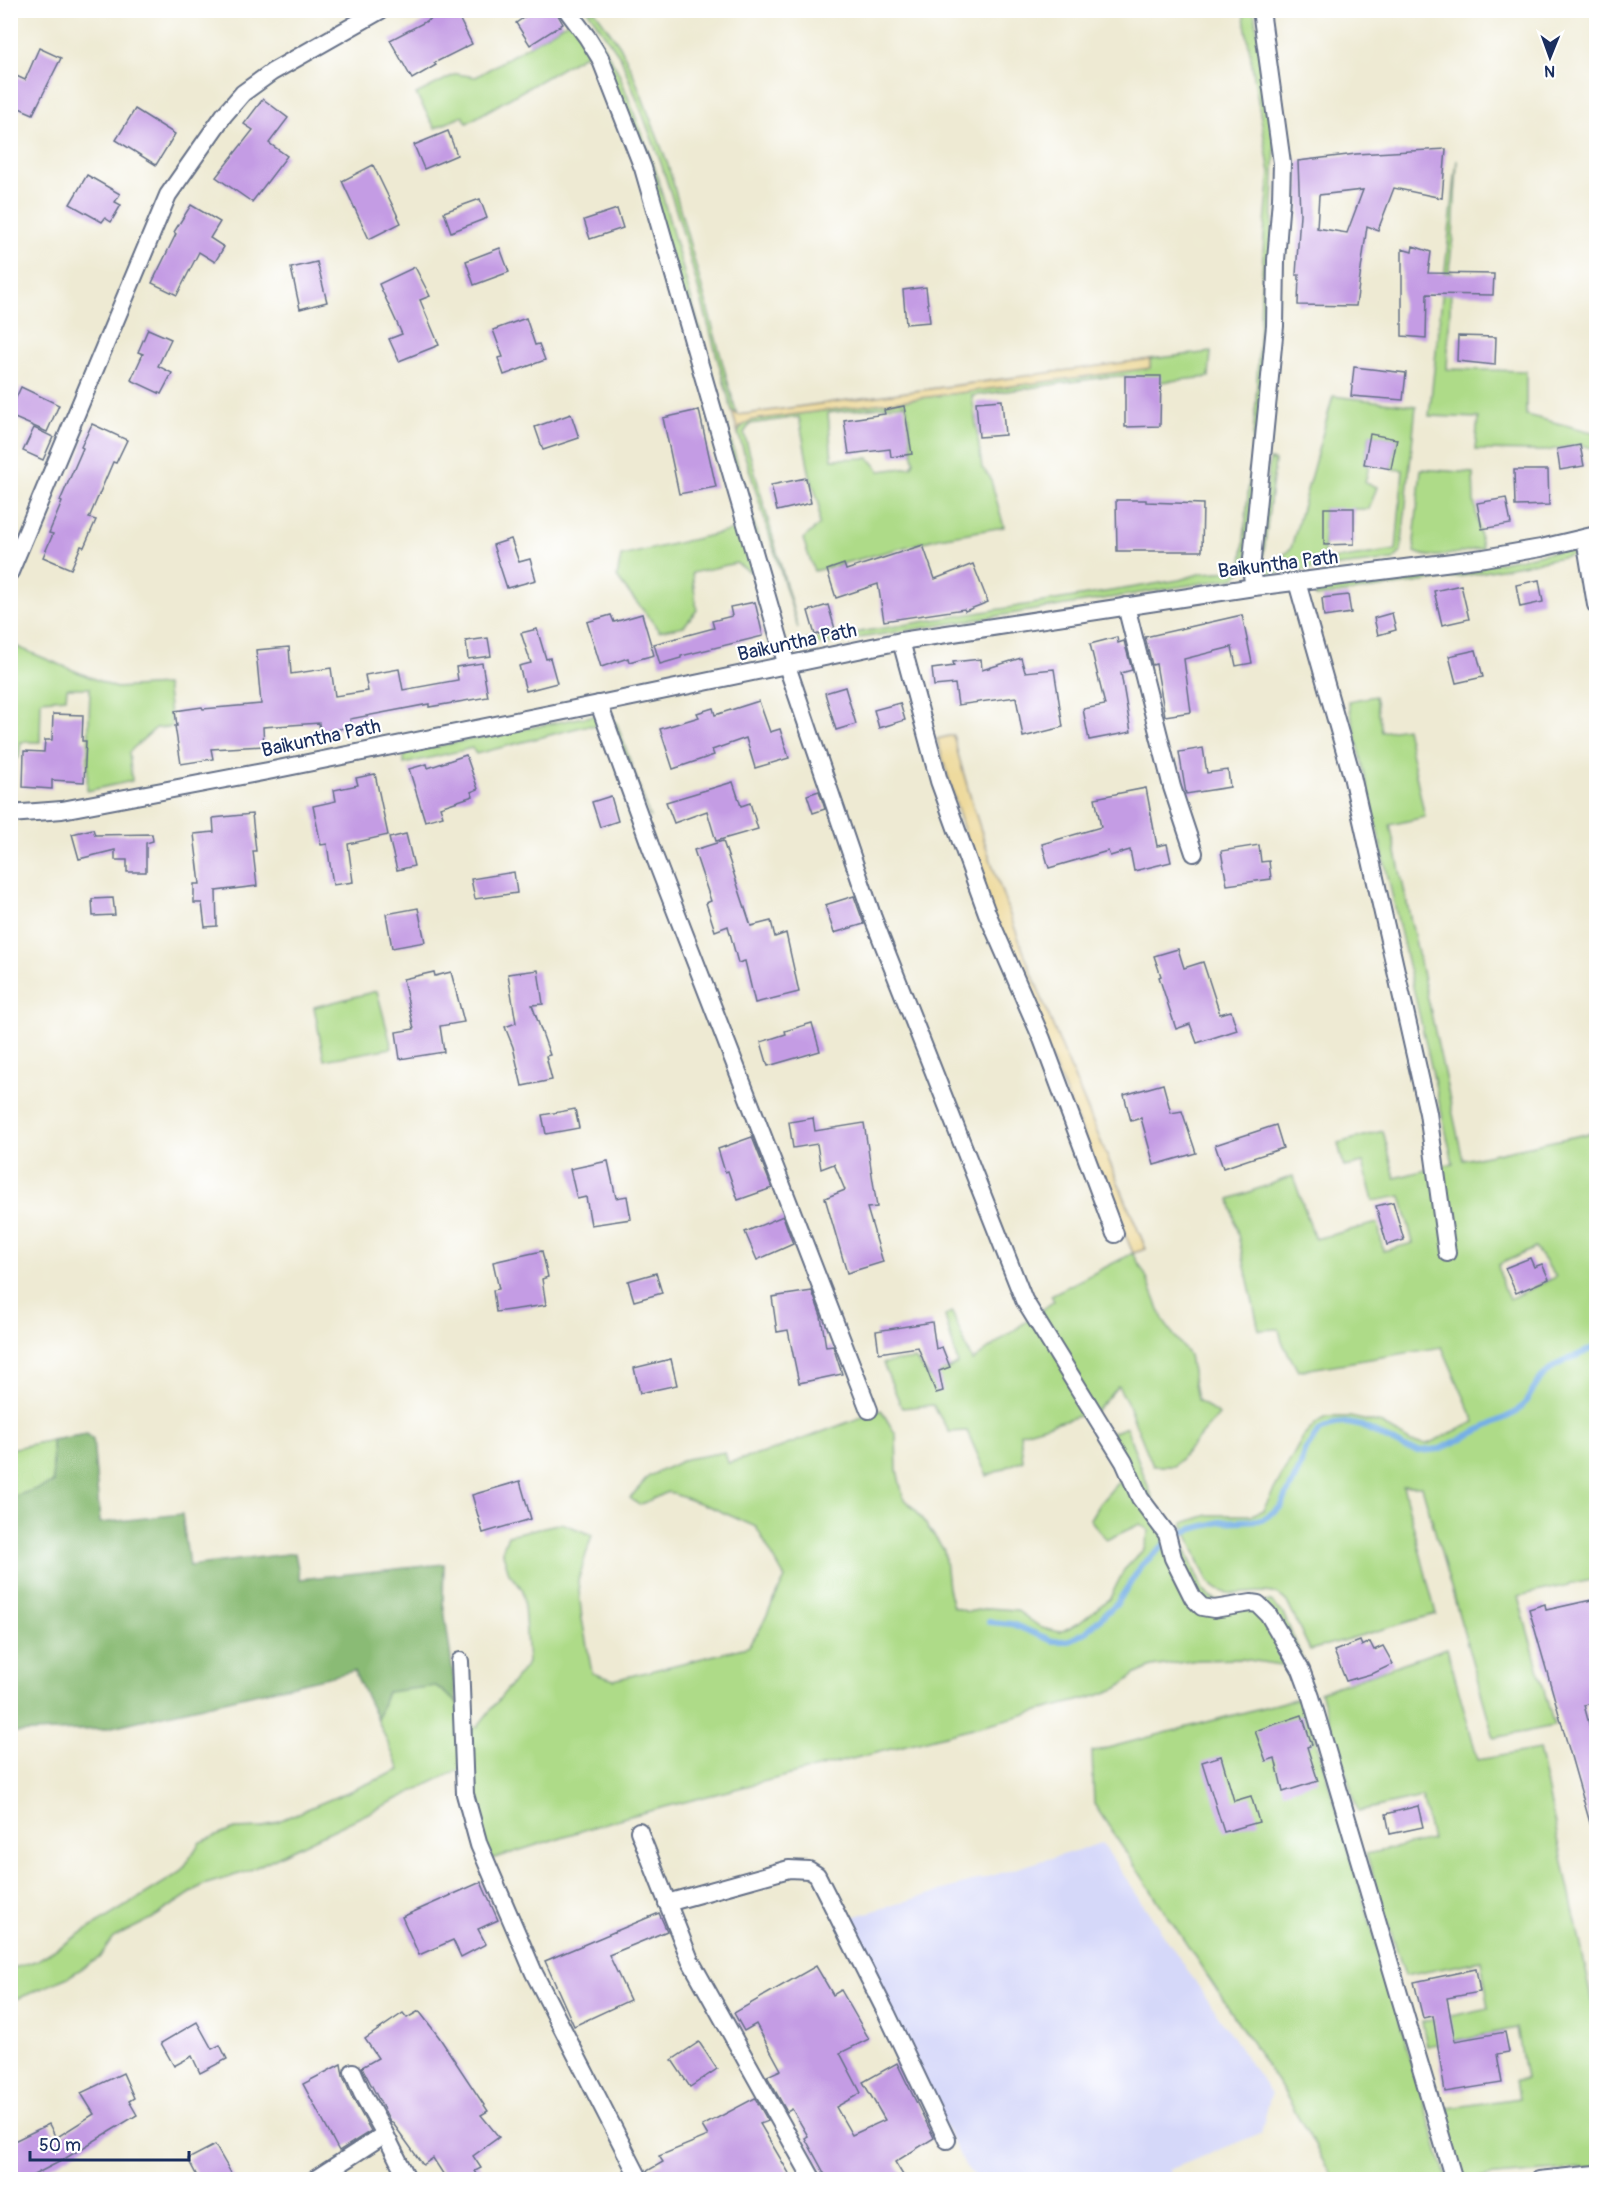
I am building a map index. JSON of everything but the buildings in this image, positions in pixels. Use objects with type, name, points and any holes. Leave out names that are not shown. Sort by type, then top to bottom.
[{"type":"street","points":[[10,572],[168,195],[224,115],[243,93],[272,72],[381,10]]},
{"type":"street","points":[[567,10],[600,58],[643,168],[787,666],[873,918],[1024,1300],[1124,1462],[1140,1497],[1167,1534],[1173,1558],[1193,1598],[1202,1607],[1214,1609],[1258,1604],[1268,1614],[1301,1670],[1311,1697],[1454,2180]]},
{"type":"street","points":[[1254,587],[1251,569],[1275,326],[1276,260],[1282,163],[1261,10]]},
{"type":"street","points":[[1590,536],[1596,605]]},
{"type":"street","name":"Baikuntha Path","points":[[10,814],[62,810],[599,705],[901,641],[1254,587],[1484,558],[1590,536]]},
{"type":"street","points":[[1297,582],[1352,776],[1428,1113],[1447,1253]]},
{"type":"street","points":[[1126,606],[1172,787],[1194,852]]},
{"type":"street","points":[[901,641],[939,781],[983,902],[1042,1039],[1115,1234]]},
{"type":"street","points":[[599,705],[650,845],[869,1410]]},
{"type":"street","points":[[460,1661],[465,1794],[479,1845],[534,1973],[640,2180]]},
{"type":"street","points":[[639,1831],[690,1960],[813,2180]]},
{"type":"street","points":[[667,1903],[789,1869],[809,1870],[817,1875],[947,2140]]},
{"type":"street","points":[[353,2072],[408,2180]]},
{"type":"street","points":[[314,2180],[385,2134]]},
{"type":"street","points":[[1539,2180],[1586,2176]]},
{"type":"shaded area","points":[[1102,1843],[1271,2094],[1261,2133],[1169,2170],[1175,2179],[977,2179],[965,2166],[885,2004],[836,1922]]},
{"type":"green space","points":[[570,11],[577,11],[602,44],[619,73],[655,169],[764,560],[760,570],[749,571],[736,563],[692,573],[697,610],[684,626],[659,631],[617,577],[621,556],[751,526],[730,467],[651,189],[615,96],[593,50],[467,123],[463,116],[435,128],[416,94],[456,74],[476,77],[575,18]]},
{"type":"green space","points":[[588,11],[595,11],[620,46],[633,73],[668,165],[737,415],[732,411],[661,163],[621,58]]},
{"type":"green space","points":[[1243,11],[1254,11],[1275,142],[1270,299],[1247,559],[1242,571],[1234,578],[816,645],[804,641],[1179,580],[1202,573],[1233,571],[1242,563],[1256,402],[1264,235],[1270,173]]},
{"type":"green space","points":[[1457,160],[1449,271],[1452,272],[1447,369],[1526,371],[1526,415],[1596,433],[1596,449],[1580,445],[1544,451],[1475,450],[1478,418],[1429,416]]},
{"type":"green space","points":[[1211,352],[1209,377],[1160,382],[1125,376],[1106,377],[972,396],[982,468],[990,477],[1004,527],[939,538],[814,571],[803,539],[819,525],[819,503],[810,476],[799,417],[750,424],[744,433],[798,628],[738,433],[740,428],[753,420],[1150,368],[1150,359]],"holes":[[[906,404],[914,462],[911,467],[880,471],[869,458],[832,459],[828,413]]]},
{"type":"green space","points":[[1333,396],[1416,406],[1401,552],[1393,560],[1266,574],[1260,567],[1259,551],[1270,460],[1275,461],[1263,559],[1269,569],[1291,548]],"holes":[[[1370,434],[1397,439],[1391,469],[1403,470],[1396,550],[1324,561],[1324,509],[1369,509],[1377,487],[1365,483],[1369,465],[1364,464]]]},
{"type":"green space","points":[[1421,469],[1473,473],[1474,501],[1482,548],[1439,556],[1422,555],[1415,552]]},
{"type":"green space","points":[[1588,545],[1588,552],[1464,576],[1316,597],[1314,589],[1415,579]]},
{"type":"green space","points":[[10,644],[116,688],[166,685],[172,727],[156,728],[129,752],[132,781],[87,791],[90,688],[67,688],[66,698],[41,700],[40,742],[21,742],[19,758],[11,757]]},
{"type":"green space","points":[[1375,696],[1382,732],[1406,728],[1425,817],[1390,825],[1463,1160],[1596,1132],[1596,1579],[1518,1596],[1554,1726],[1494,1738],[1422,1486],[1403,1486],[1436,1614],[1310,1650],[1287,1602],[1279,1595],[1269,1592],[1228,1593],[1218,1590],[1210,1583],[1203,1572],[1183,1523],[1208,1515],[1252,1515],[1263,1510],[1303,1437],[1316,1423],[1327,1417],[1350,1417],[1382,1424],[1411,1442],[1427,1444],[1475,1422],[1442,1347],[1298,1371],[1282,1342],[1279,1329],[1259,1330],[1230,1199],[1293,1176],[1315,1239],[1378,1223],[1383,1251],[1413,1243],[1401,1196],[1373,1201],[1363,1163],[1344,1167],[1338,1143],[1383,1131],[1395,1178],[1453,1163],[1348,701]],"holes":[[[1535,1248],[1556,1277],[1509,1299],[1503,1287],[1498,1265]]]},
{"type":"green space","points":[[599,715],[617,724],[650,818],[625,755],[611,733],[601,726],[585,726],[476,754],[472,748],[404,764],[407,752]]},
{"type":"green space","points":[[377,991],[392,1048],[324,1060],[314,1007]]},
{"type":"green space","points":[[1133,1253],[1146,1276],[1164,1322],[1189,1355],[1197,1400],[1219,1415],[1174,1466],[1153,1466],[1118,1386],[1096,1411],[1020,1433],[1023,1460],[987,1476],[967,1431],[949,1432],[933,1405],[902,1408],[883,1363],[915,1359],[930,1378],[958,1364],[945,1316],[952,1312],[972,1361],[1054,1301],[1051,1295]]},
{"type":"green space","points":[[881,1410],[896,1435],[897,1470],[903,1497],[917,1512],[944,1550],[948,1588],[953,1607],[968,1612],[988,1608],[1016,1610],[1042,1628],[1060,1632],[1079,1623],[1110,1598],[1124,1570],[1144,1549],[1149,1531],[1140,1524],[1106,1540],[1090,1519],[1099,1504],[1120,1480],[1102,1437],[1126,1427],[1155,1505],[1174,1523],[1203,1590],[1211,1598],[1220,1602],[1271,1602],[1283,1613],[1307,1669],[1242,1659],[1197,1660],[1152,1667],[1136,1674],[1118,1688],[1097,1696],[622,1818],[492,1859],[483,1839],[466,1766],[246,1872],[203,1885],[153,1918],[113,1938],[99,1958],[68,1977],[17,1999],[11,1999],[11,1969],[38,1960],[181,1872],[200,1842],[235,1829],[262,1828],[400,1770],[377,1719],[387,1692],[431,1682],[457,1703],[461,1722],[477,1727],[528,1663],[523,1590],[509,1573],[502,1551],[508,1535],[562,1523],[592,1535],[578,1581],[592,1673],[614,1680],[747,1647],[760,1629],[785,1578],[756,1527],[668,1492],[639,1505],[630,1498],[649,1476],[686,1459],[725,1452],[728,1463],[771,1451]]},
{"type":"green space","points":[[87,1434],[93,1439],[100,1523],[182,1514],[189,1566],[295,1553],[300,1579],[444,1564],[443,1601],[457,1703],[436,1686],[387,1692],[377,1719],[354,1671],[103,1729],[11,1733],[10,1498],[53,1483],[52,1440]]},
{"type":"green space","points":[[52,1440],[54,1483],[11,1498],[10,1449]]},
{"type":"green space","points":[[1447,1648],[1478,1760],[1539,1749],[1596,2017],[1596,2168],[1469,2178],[1459,2168],[1441,2109],[1519,2098],[1516,2080],[1526,2079],[1517,2028],[1427,2046],[1422,2022],[1489,2008],[1481,1961],[1405,1976],[1366,1854],[1432,1840],[1422,1797],[1358,1811],[1320,1692]]},
{"type":"green space","points":[[1303,1697],[1445,2179],[1334,2179],[1284,2092],[1094,1804],[1092,1752]]},
{"type":"sand","points":[[1150,359],[1150,368],[753,420],[740,427],[738,433],[732,411],[738,415]]},
{"type":"sand","points":[[953,735],[993,866],[1040,995],[1146,1249],[1133,1253],[981,888],[937,739]]},
{"type":"waterway","points":[[989,1622],[1012,1624],[1053,1641],[1068,1641],[1086,1632],[1118,1602],[1142,1565],[1174,1536],[1220,1522],[1262,1520],[1281,1507],[1300,1468],[1304,1452],[1319,1431],[1334,1424],[1347,1423],[1362,1426],[1405,1448],[1419,1451],[1440,1449],[1515,1413],[1525,1403],[1541,1378],[1556,1365],[1596,1347]]}]
